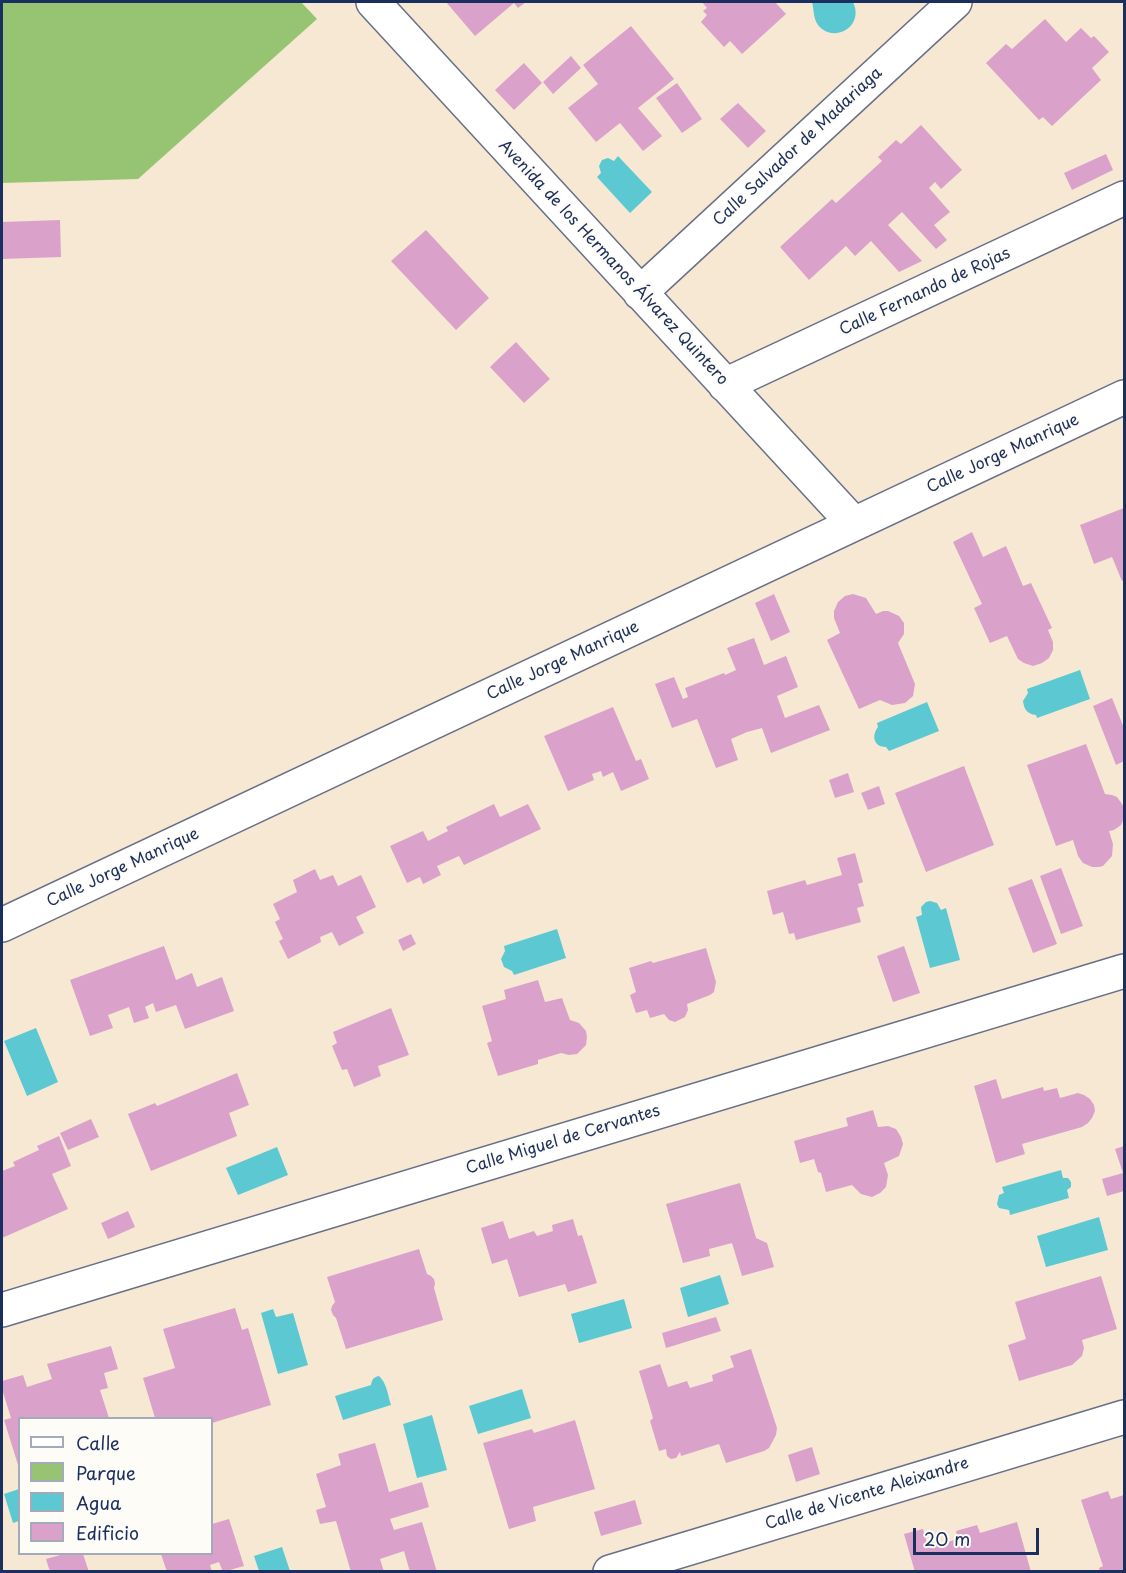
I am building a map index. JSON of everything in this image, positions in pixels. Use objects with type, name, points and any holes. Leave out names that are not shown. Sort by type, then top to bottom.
[{"type":"street","name":"Avenida de los Hermanos Álvarez Quintero","points":[[373,2],[854,524]]},
{"type":"street","name":"Calle Salvador de Madariaga","points":[[640,293],[955,2]]},
{"type":"street","name":"Calle Fernando de Rojas","points":[[725,385],[1125,198]]},
{"type":"street","name":"Calle Jorge Manrique","points":[[2,925],[1125,397]]},
{"type":"street","name":"Calle Miguel de Cervantes","points":[[2,1310],[1125,971]]},
{"type":"street","name":"Calle de Vicente Aleixandre","points":[[610,1572],[1125,1417]]},
{"type":"green space","points":[[2,2],[301,2],[317,19],[138,179],[2,183]]},
{"type":"water","points":[[812,2],[853,2],[856,11],[855,19],[846,30],[831,33],[816,22]]},
{"type":"water","points":[[618,156],[652,192],[630,213],[597,177],[601,173],[599,166],[602,160],[608,158],[614,161]]},
{"type":"water","points":[[1080,670],[1090,699],[1037,718],[1036,715],[1026,711],[1023,701],[1028,693],[1027,689]]},
{"type":"water","points":[[927,702],[939,731],[889,751],[886,747],[876,743],[874,737],[878,727],[877,723]]},
{"type":"water","points":[[930,901],[937,903],[941,910],[946,908],[960,960],[930,968],[916,917],[922,915],[921,907]]},
{"type":"water","points":[[557,929],[566,958],[514,975],[512,971],[504,967],[501,959],[505,951],[504,946]]},
{"type":"water","points":[[36,1028],[58,1082],[27,1096],[4,1041]]},
{"type":"water","points":[[277,1147],[288,1175],[238,1195],[226,1168]]},
{"type":"water","points":[[1061,1170],[1063,1178],[1068,1178],[1071,1182],[1071,1187],[1067,1190],[1069,1198],[1010,1215],[1009,1210],[999,1208],[997,1204],[999,1195],[1004,1193],[1002,1187]]},
{"type":"water","points":[[1099,1217],[1108,1250],[1046,1267],[1037,1236]]},
{"type":"water","points":[[720,1275],[729,1304],[688,1317],[680,1288]]},
{"type":"water","points":[[624,1299],[632,1328],[579,1343],[571,1314]]},
{"type":"water","points":[[273,1309],[276,1317],[293,1313],[308,1365],[278,1374],[261,1313]]},
{"type":"water","points":[[379,1376],[386,1386],[391,1405],[343,1420],[335,1396],[371,1385],[373,1379]]},
{"type":"water","points":[[522,1389],[531,1418],[478,1434],[469,1406]]},
{"type":"water","points":[[432,1415],[447,1470],[417,1478],[403,1424]]},
{"type":"water","points":[[18,1489],[18,1521],[13,1523],[4,1494]]},
{"type":"water","points":[[282,1547],[290,1571],[259,1571],[254,1556]]},
{"type":"building","points":[[446,2],[526,2],[518,8],[514,3],[475,36]]},
{"type":"building","points":[[702,2],[775,2],[786,14],[742,54],[730,41],[724,47],[701,22],[707,15],[703,11],[707,8]]},
{"type":"building","points":[[1045,19],[1066,42],[1081,28],[1091,38],[1094,36],[1109,52],[1092,68],[1101,80],[1052,126],[1043,117],[1039,120],[986,63],[1006,44],[1012,49]]},
{"type":"building","points":[[631,26],[674,79],[638,108],[662,136],[643,151],[620,123],[596,142],[568,108],[598,84],[583,65]]},
{"type":"building","points":[[571,56],[581,68],[553,94],[543,82]]},
{"type":"building","points":[[524,63],[542,83],[514,110],[495,90]]},
{"type":"building","points":[[677,83],[702,119],[682,133],[656,98]]},
{"type":"building","points":[[738,103],[766,131],[748,148],[720,119]]},
{"type":"building","points":[[921,125],[962,170],[941,189],[935,182],[929,188],[950,212],[934,225],[947,240],[936,249],[902,212],[888,225],[922,261],[899,272],[871,241],[855,256],[846,246],[809,280],[780,247],[832,199],[836,203],[882,161],[878,157],[896,140],[901,144]]},
{"type":"building","points":[[1106,154],[1113,170],[1072,190],[1064,173]]},
{"type":"building","points":[[60,220],[61,257],[2,259],[2,222]]},
{"type":"building","points":[[426,230],[489,298],[456,330],[391,261]]},
{"type":"building","points":[[516,342],[550,379],[524,403],[490,367]]},
{"type":"building","points":[[1124,508],[1124,580],[1122,581],[1112,557],[1094,564],[1080,525]]},
{"type":"building","points":[[972,532],[983,557],[1006,546],[1023,586],[1031,583],[1052,628],[1048,630],[1053,642],[1053,650],[1049,658],[1042,663],[1033,666],[1018,659],[1007,636],[990,643],[974,608],[982,604],[953,542]]},
{"type":"building","points":[[774,594],[790,632],[771,641],[755,603]]},
{"type":"building","points":[[853,594],[866,598],[876,614],[888,611],[899,616],[904,623],[904,634],[898,643],[915,684],[913,696],[905,703],[892,705],[880,700],[859,709],[827,640],[840,633],[834,618],[838,602],[845,596]]},
{"type":"building","points":[[754,638],[764,665],[786,656],[798,687],[777,696],[785,718],[819,705],[830,730],[771,753],[762,728],[747,732],[731,739],[738,760],[716,768],[697,719],[672,728],[655,684],[674,677],[683,699],[688,697],[685,688],[736,670],[727,648]]},
{"type":"building","points":[[1112,698],[1124,728],[1124,761],[1116,765],[1093,706]]},
{"type":"building","points":[[613,707],[636,761],[641,759],[649,779],[621,791],[613,772],[603,777],[601,771],[592,774],[594,780],[568,791],[544,736]]},
{"type":"building","points":[[1086,744],[1105,794],[1117,797],[1124,807],[1124,818],[1121,825],[1109,831],[1113,844],[1112,856],[1103,866],[1099,867],[1083,863],[1073,840],[1056,846],[1027,765]]},
{"type":"building","points":[[964,766],[994,845],[926,872],[895,793]]},
{"type":"building","points":[[848,773],[854,792],[835,798],[829,780]]},
{"type":"building","points":[[879,786],[885,804],[868,810],[861,793]]},
{"type":"building","points":[[494,804],[500,817],[528,804],[541,829],[464,865],[459,856],[437,866],[441,875],[423,884],[420,877],[407,883],[390,846],[423,831],[428,841],[448,831],[446,827]]},
{"type":"building","points":[[855,853],[863,882],[858,884],[864,906],[857,908],[861,922],[796,940],[794,933],[789,934],[783,912],[773,915],[767,891],[805,880],[807,885],[842,875],[837,858]]},
{"type":"building","points":[[1061,868],[1083,926],[1061,934],[1040,876]]},
{"type":"building","points":[[315,869],[320,880],[333,875],[338,886],[361,875],[376,907],[356,917],[364,933],[339,946],[332,932],[320,937],[321,942],[288,959],[279,941],[283,939],[275,922],[280,919],[273,904],[297,892],[293,880]]},
{"type":"building","points":[[1032,879],[1057,944],[1033,953],[1008,888]]},
{"type":"building","points":[[411,934],[416,944],[403,951],[398,940]]},
{"type":"building","points":[[164,946],[176,980],[192,973],[197,987],[222,977],[234,1011],[185,1029],[176,1005],[156,1012],[153,1003],[145,1007],[149,1018],[134,1023],[129,1007],[108,1015],[113,1028],[90,1036],[70,980]]},
{"type":"building","points":[[904,946],[920,993],[893,1002],[877,956]]},
{"type":"building","points":[[706,948],[716,982],[714,992],[687,1004],[688,1010],[685,1017],[675,1022],[669,1020],[664,1014],[650,1018],[647,1010],[636,1013],[630,995],[636,992],[629,968]]},
{"type":"building","points":[[538,980],[545,1002],[562,998],[570,1020],[579,1023],[586,1031],[586,1045],[577,1054],[561,1053],[538,1060],[538,1064],[498,1076],[487,1043],[492,1041],[482,1006],[506,999],[504,990]]},
{"type":"building","points":[[391,1008],[409,1055],[378,1066],[381,1076],[354,1087],[347,1069],[342,1070],[332,1046],[337,1043],[333,1032]]},
{"type":"building","points":[[237,1073],[249,1105],[229,1113],[237,1136],[151,1171],[128,1114],[155,1103],[157,1106]]},
{"type":"building","points":[[996,1079],[1002,1099],[1043,1087],[1044,1091],[1057,1088],[1060,1098],[1078,1093],[1084,1095],[1090,1099],[1095,1111],[1088,1123],[1082,1127],[1022,1144],[1025,1154],[996,1163],[974,1086]]},
{"type":"building","points":[[873,1110],[878,1127],[888,1126],[896,1129],[903,1144],[899,1156],[884,1163],[888,1175],[886,1187],[872,1197],[861,1194],[852,1185],[826,1192],[814,1159],[800,1163],[794,1141],[848,1126],[846,1118]]},
{"type":"building","points":[[91,1119],[99,1137],[68,1150],[60,1133]]},
{"type":"building","points":[[59,1136],[71,1166],[52,1174],[68,1209],[2,1238],[2,1171],[15,1166],[13,1162],[39,1150],[37,1146]]},
{"type":"building","points":[[1124,1146],[1124,1191],[1107,1196],[1102,1179],[1123,1173],[1115,1149]]},
{"type":"building","points":[[740,1183],[756,1238],[767,1243],[774,1267],[742,1276],[732,1243],[709,1249],[710,1256],[683,1263],[666,1204]]},
{"type":"building","points":[[128,1211],[135,1227],[108,1239],[101,1223]]},
{"type":"building","points":[[573,1219],[578,1236],[582,1235],[597,1283],[568,1292],[565,1284],[519,1297],[507,1259],[492,1264],[481,1228],[503,1221],[509,1239],[534,1231],[537,1236],[553,1231],[552,1225]]},
{"type":"building","points":[[419,1249],[427,1274],[434,1279],[434,1288],[443,1320],[346,1349],[331,1310],[335,1302],[327,1277]]},
{"type":"building","points":[[1101,1276],[1117,1329],[1082,1340],[1084,1348],[1082,1356],[1072,1365],[1019,1381],[1008,1345],[1026,1339],[1015,1302]]},
{"type":"building","points":[[235,1308],[242,1330],[248,1328],[271,1405],[213,1423],[213,1417],[155,1417],[143,1378],[175,1368],[163,1329]]},
{"type":"building","points":[[716,1317],[721,1331],[666,1348],[662,1333]]},
{"type":"building","points":[[111,1346],[118,1369],[104,1373],[108,1388],[100,1390],[109,1417],[18,1417],[18,1465],[4,1420],[11,1418],[2,1389],[2,1381],[23,1375],[27,1387],[52,1379],[47,1364]]},
{"type":"building","points":[[751,1349],[777,1428],[769,1448],[726,1463],[719,1444],[681,1456],[680,1452],[676,1458],[671,1459],[667,1456],[666,1449],[659,1451],[650,1421],[653,1418],[639,1371],[660,1364],[668,1387],[687,1381],[690,1388],[713,1381],[712,1375],[734,1367],[730,1356]]},
{"type":"building","points":[[575,1420],[595,1489],[533,1507],[536,1521],[509,1529],[483,1443],[532,1429],[534,1433]]},
{"type":"building","points":[[375,1443],[389,1492],[422,1482],[429,1507],[390,1519],[394,1530],[422,1522],[437,1572],[410,1572],[404,1551],[380,1559],[384,1572],[351,1572],[336,1521],[320,1524],[316,1510],[326,1507],[316,1474],[341,1465],[338,1454]]},
{"type":"building","points":[[812,1447],[820,1474],[796,1482],[788,1455]]},
{"type":"building","points":[[1108,1491],[1111,1499],[1124,1495],[1124,1572],[1100,1572],[1099,1568],[1103,1566],[1081,1500]]},
{"type":"building","points":[[635,1500],[642,1524],[601,1536],[594,1512]]},
{"type":"building","points":[[229,1519],[244,1566],[223,1572],[219,1562],[210,1565],[212,1572],[167,1572],[161,1555],[213,1555],[213,1524]]},
{"type":"building","points":[[1017,1522],[1031,1572],[915,1572],[904,1534],[923,1529],[928,1547],[958,1539],[956,1531],[977,1525],[980,1533]]},
{"type":"building","points":[[60,1555],[83,1555],[89,1572],[50,1572],[46,1559]]}]
